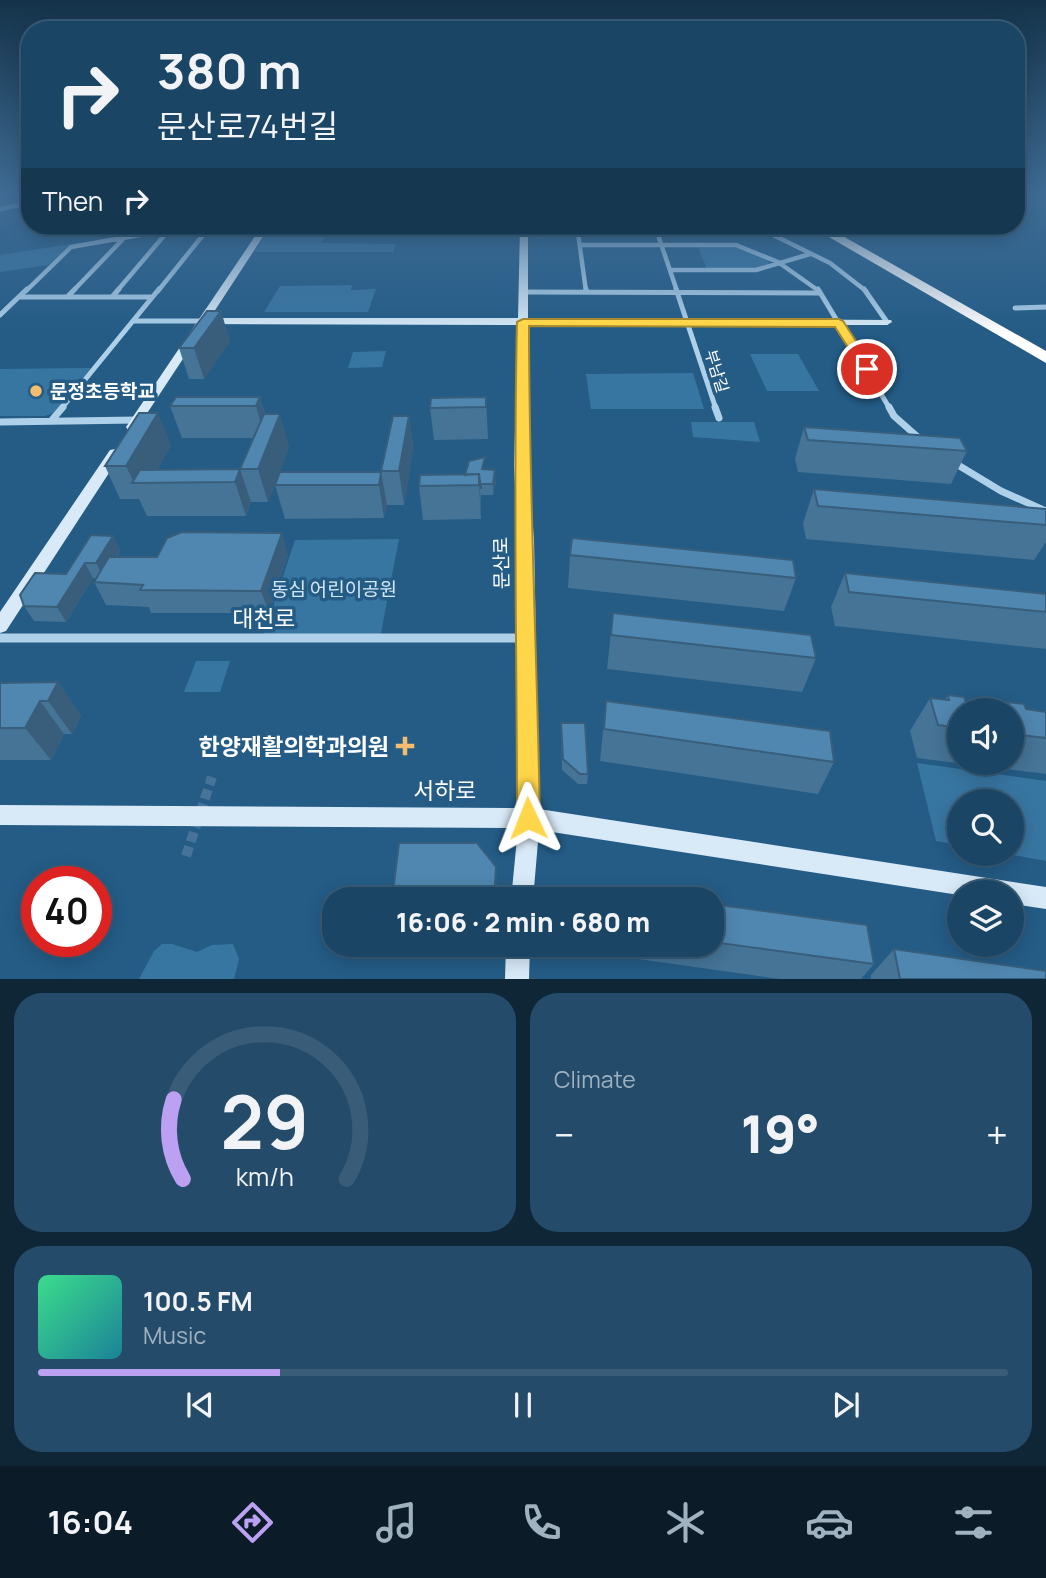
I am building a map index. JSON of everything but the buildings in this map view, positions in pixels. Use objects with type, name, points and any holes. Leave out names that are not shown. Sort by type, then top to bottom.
[{"type":"highway","points":[[843,242],[1046,358]]},
{"type":"highway","points":[[863,242],[1046,344]]},
{"type":"street","points":[[0,315],[71,247],[100,242]]},
{"type":"street","points":[[67,297],[120,242]]},
{"type":"street","points":[[112,297],[158,242]]},
{"type":"street","points":[[52,421],[197,242]]},
{"type":"street","points":[[0,626],[255,242]]},
{"type":"street","name":"문산로","points":[[523,887],[528,818],[527,638],[521,466],[524,242]]},
{"type":"street","points":[[579,242],[586,292]]},
{"type":"street","points":[[135,321],[887,323],[877,300],[866,287],[841,269],[786,242]]},
{"type":"street","name":"부남길","points":[[661,244],[719,418]]},
{"type":"street","points":[[580,245],[736,245],[755,250],[807,280],[819,293],[894,416],[930,446]]},
{"type":"street","points":[[671,270],[756,270],[810,254]]},
{"type":"street","points":[[523,292],[819,293]]},
{"type":"street","points":[[19,297],[152,297]]},
{"type":"street","points":[[1015,308],[1046,307]]},
{"type":"street","points":[[0,422],[137,420]]},
{"type":"street","points":[[940,453],[1001,491],[1046,511]]},
{"type":"street","name":"대천로","points":[[0,638],[527,638]]},
{"type":"street","name":"서하로","points":[[0,815],[528,818],[947,883]]},
{"type":"street","name":"서하로","points":[[1024,895],[1046,898]]},
{"type":"street","points":[[517,979],[518,957]]},
{"type":"green space","points":[[261,242],[396,244],[393,252],[254,252]]},
{"type":"green space","points":[[71,244],[48,265],[0,272],[0,255]]},
{"type":"green space","points":[[697,245],[737,246],[768,260],[769,264],[756,268],[707,269]]},
{"type":"green space","points":[[352,285],[351,290],[376,289],[368,312],[264,312],[280,286]]},
{"type":"green space","points":[[386,351],[382,367],[348,368],[353,352]]},
{"type":"green space","points":[[750,354],[798,354],[819,391],[767,391]]},
{"type":"green space","points":[[91,368],[53,413],[45,416],[0,416],[0,369]]},
{"type":"green space","points":[[693,373],[704,409],[591,409],[586,374]]},
{"type":"green space","points":[[691,422],[754,422],[760,442],[693,437]]},
{"type":"green space","name":"동심 어린이공원","points":[[399,539],[380,638],[263,637],[295,540]]},
{"type":"green space","points":[[196,661],[230,661],[220,692],[184,692]]},
{"type":"green space","points":[[917,763],[947,767],[947,775],[1003,775],[1046,781],[1046,861],[1024,857],[1024,789],[947,789],[947,843],[936,841]]},
{"type":"green space","points":[[162,944],[172,944],[197,952],[212,945],[233,944],[239,959],[234,979],[139,979],[154,951]]},
{"type":"tunnel","points":[[186,856],[212,777]]},
{"type":"place","name":"문정초등학교","points":[[36,391]]},
{"type":"place","name":"한양재활의학과의원","points":[[405,746]]},
{"type":"route","points":[[528,818],[526,540],[521,466],[523,322],[839,323],[867,369]]}]
